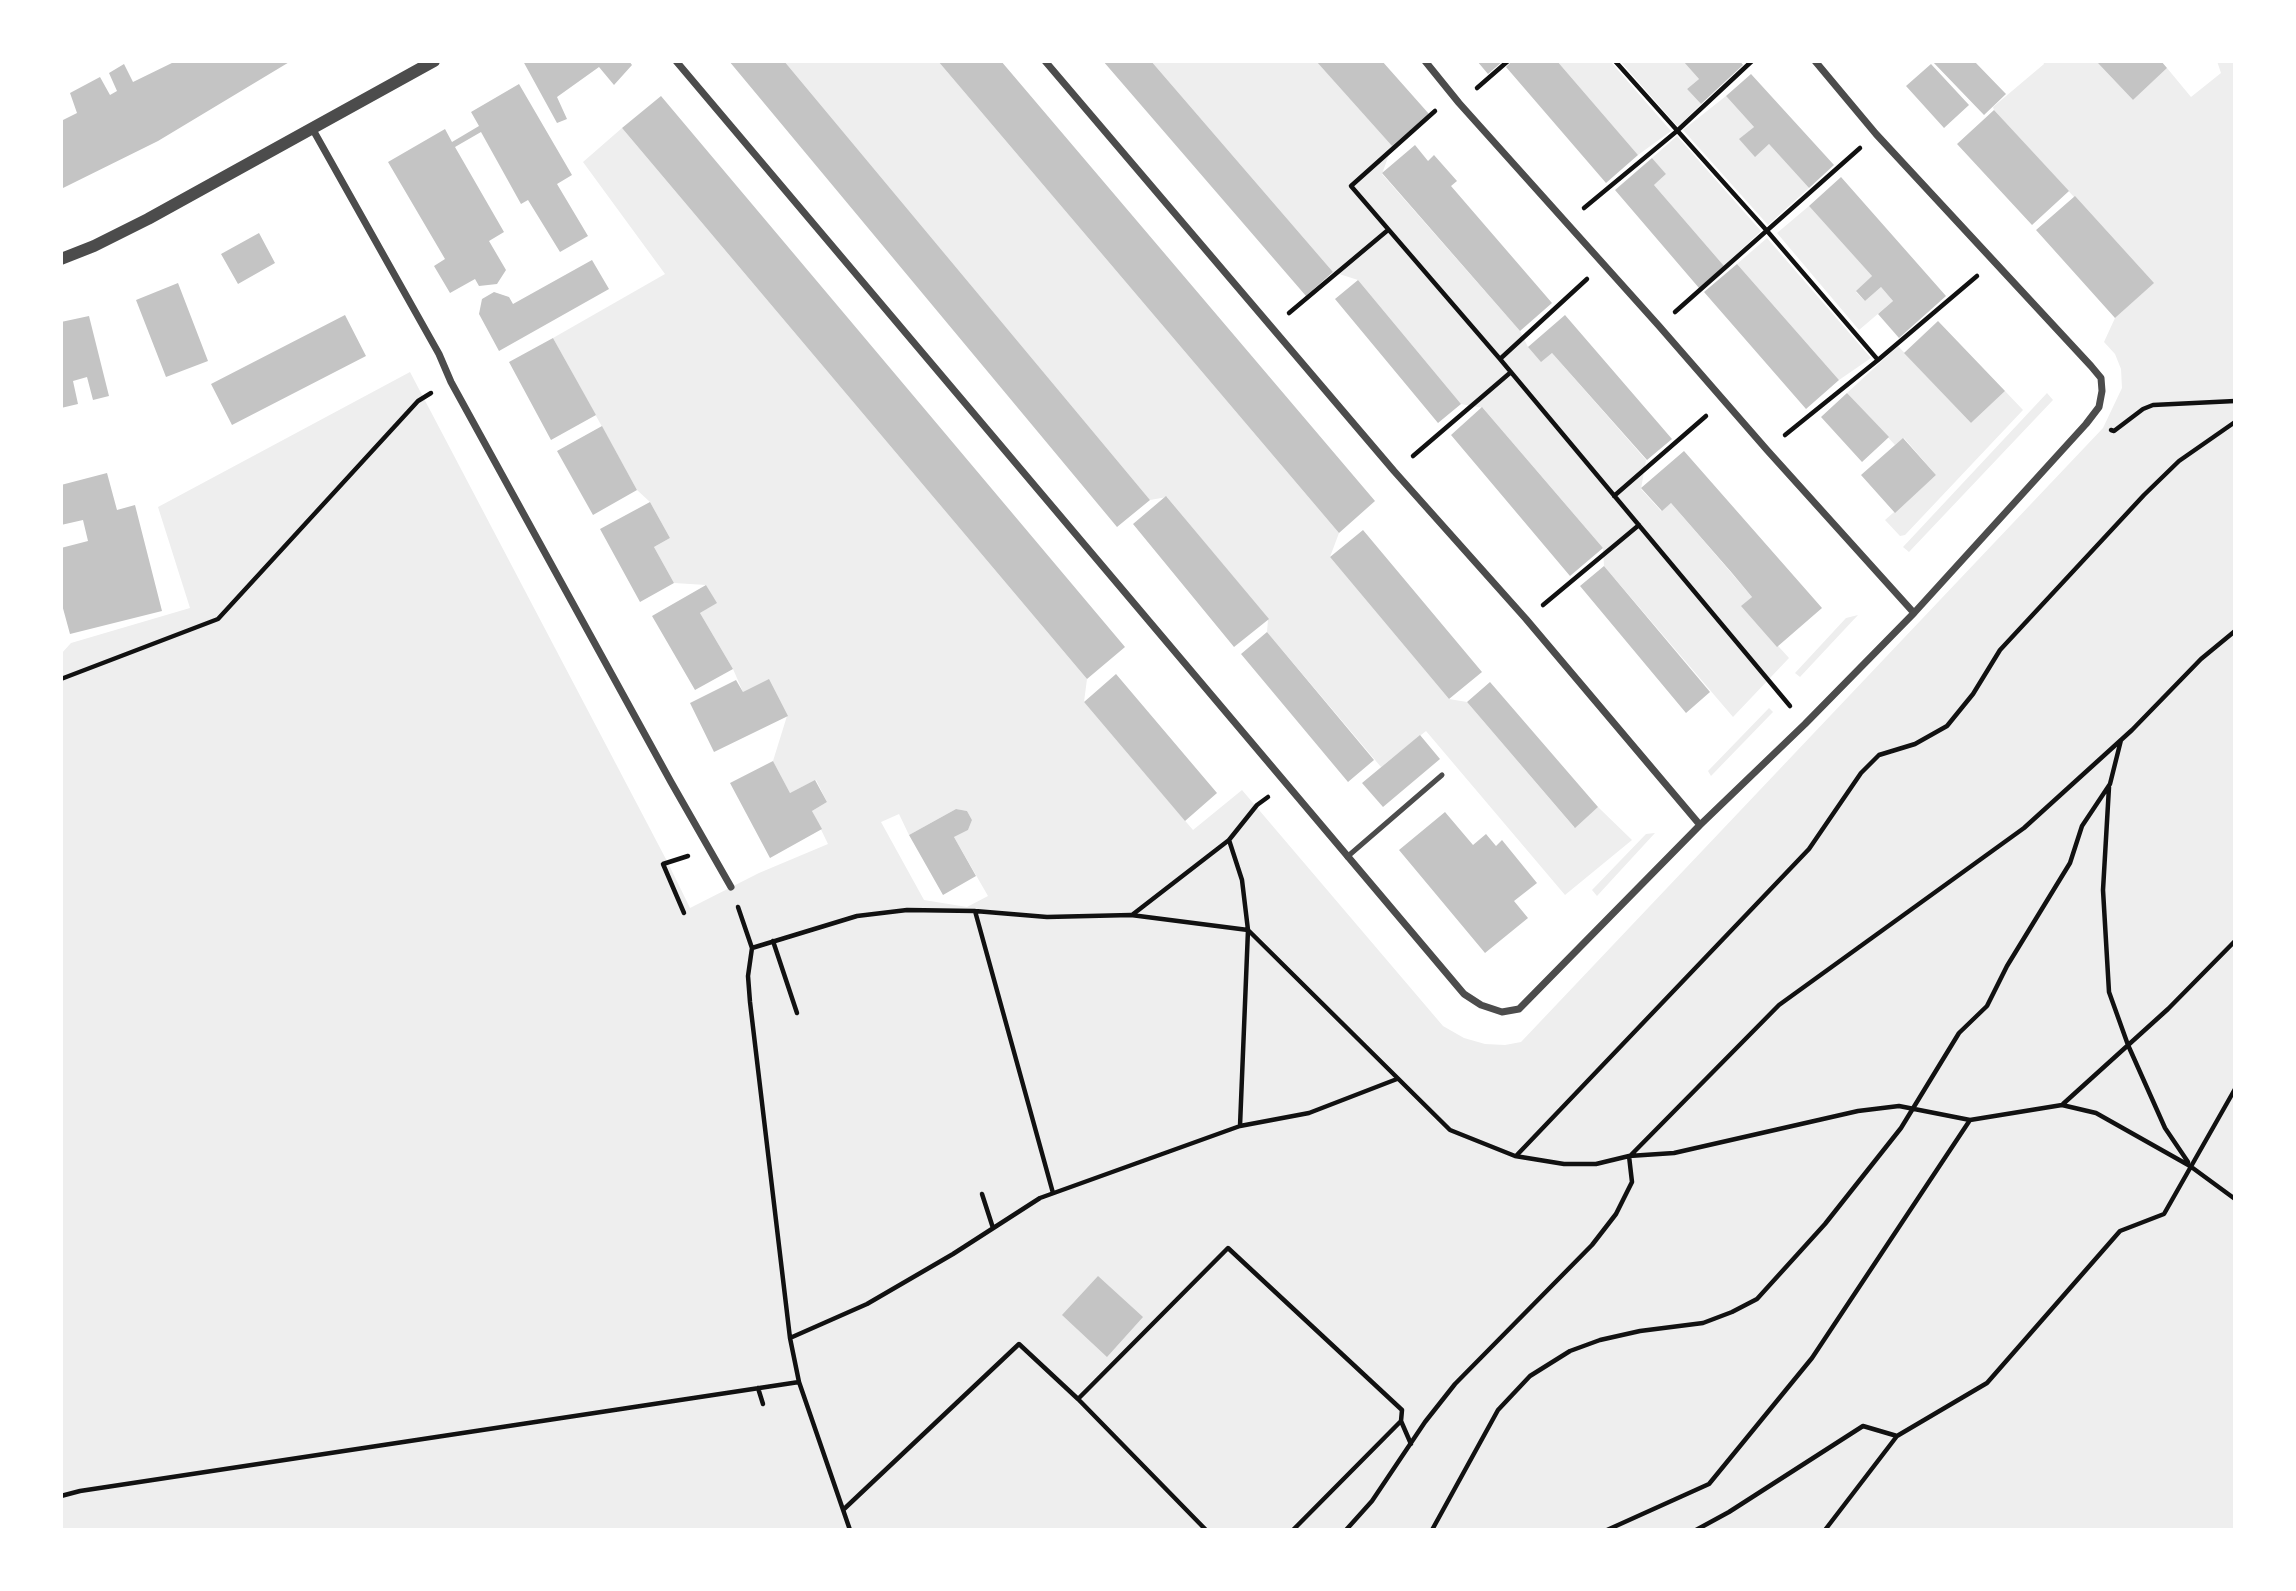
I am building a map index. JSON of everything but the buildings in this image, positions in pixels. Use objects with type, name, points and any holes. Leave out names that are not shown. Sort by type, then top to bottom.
[{"type":"street","points":[[61,258],[94,246],[148,219],[434,61]]},
{"type":"street","points":[[676,61],[1464,994],[1481,1005],[1502,1012],[1519,1009],[1700,825],[1805,724],[1914,612],[2099,407],[2101,378],[1876,134],[1815,61]]},
{"type":"street","points":[[1045,61],[1700,825]]},
{"type":"street","points":[[1425,61],[1767,450],[1914,612]]},
{"type":"street","points":[[312,128],[732,887]]},
{"type":"lane","points":[[1347,857],[1442,775]]},
{"type":"path","points":[[1460,103],[1508,61]]},
{"type":"path","points":[[1615,61],[1878,360]]},
{"type":"path","points":[[1566,222],[1677,131],[1752,61]]},
{"type":"path","points":[[1454,94],[1351,186],[1511,372],[1805,724]]},
{"type":"path","points":[[1659,326],[1876,134]]},
{"type":"path","points":[[1272,328],[1388,230]]},
{"type":"path","points":[[1767,450],[1994,261]]},
{"type":"path","points":[[1500,359],[1604,264]]},
{"type":"path","points":[[1394,471],[1511,372]]},
{"type":"path","points":[[61,679],[218,619],[418,401],[451,382]]},
{"type":"path","points":[[1614,496],[1724,401]]},
{"type":"path","points":[[2091,418],[2103,428],[2114,431],[2143,409],[2153,405],[2235,401]]},
{"type":"path","points":[[1515,1156],[1809,849],[1861,772],[1878,755],[1915,744],[1947,726],[1973,694],[2000,650],[2135,504],[2179,461],[2235,422]]},
{"type":"path","points":[[1526,619],[1639,525]]},
{"type":"path","points":[[1629,1156],[1779,1005],[2024,828],[2121,740],[2201,659],[2235,631]]},
{"type":"path","points":[[2121,740],[2110,784],[2104,890],[2109,992],[2128,1045],[2165,1128],[2190,1166]]},
{"type":"path","points":[[1131,915],[1229,840],[1257,805],[1286,782]]},
{"type":"path","points":[[1432,1530],[1498,1410],[1530,1376],[1580,1347],[1640,1331],[1703,1323],[1757,1299],[1825,1224],[1901,1128],[1959,1033],[1987,1006],[2007,966],[2070,863],[2082,826],[2110,784]]},
{"type":"path","points":[[1229,840],[1242,880],[1248,930],[1240,1126]]},
{"type":"path","points":[[668,863],[663,864],[684,913]]},
{"type":"path","points":[[732,887],[752,948],[748,976],[750,1002],[790,1338],[799,1382],[850,1530]]},
{"type":"path","points":[[752,948],[857,916],[907,910],[975,911],[1047,918],[1131,915],[1248,930],[1450,1130],[1515,1156],[1564,1164],[1596,1164],[1629,1156],[1674,1153],[1858,1111],[1913,1107],[1970,1120],[2062,1105],[2096,1113],[2190,1166],[2235,1199]]},
{"type":"path","points":[[975,911],[1053,1193]]},
{"type":"path","points":[[2062,1105],[2168,1009],[2235,941]]},
{"type":"path","points":[[773,942],[797,1013]]},
{"type":"path","points":[[790,1338],[867,1304],[1040,1198],[1240,1126],[1309,1113],[1398,1079]]},
{"type":"path","points":[[1825,1530],[1897,1436],[1987,1383],[2120,1231],[2164,1213],[2235,1088]]},
{"type":"path","points":[[1607,1530],[1709,1484],[1812,1358],[1970,1120]]},
{"type":"path","points":[[1346,1530],[1373,1501],[1424,1422],[1455,1384],[1592,1245],[1616,1214],[1632,1182],[1629,1156]]},
{"type":"path","points":[[982,1194],[993,1228]]},
{"type":"path","points":[[1078,1399],[1228,1248],[1402,1410],[1401,1421],[1411,1444]]},
{"type":"path","points":[[843,1510],[1019,1344],[1078,1399],[1206,1530]]},
{"type":"path","points":[[61,1496],[799,1382]]},
{"type":"path","points":[[758,1388],[763,1404]]},
{"type":"path","points":[[1293,1530],[1401,1421]]},
{"type":"path","points":[[1696,1530],[1729,1512],[1863,1426],[1897,1436]]},
{"type":"shaded area","points":[[784,61],[938,61],[1339,533],[1330,557],[1449,699],[1467,702],[1574,827],[1598,807],[1632,840],[1565,895],[1426,731],[1381,767],[1267,632],[1268,619],[1167,497],[1150,500]]},
{"type":"shaded area","points":[[1151,61],[1316,61],[1392,146],[1382,174],[1520,331],[1528,347],[1541,361],[1552,353],[1646,460],[1641,489],[1661,511],[1671,503],[1752,597],[1742,606],[1789,658],[1733,717],[1604,566],[1603,548],[1483,408],[1461,404],[1358,280],[1333,272]]},
{"type":"shaded area","points":[[1557,61],[1610,61],[1671,131],[1638,155]]},
{"type":"shaded area","points":[[1620,61],[1683,61],[1699,79],[1687,89],[1701,104],[1678,127]]},
{"type":"shaded area","points":[[2043,61],[2096,61],[2133,100],[2167,68],[2191,97],[2221,73],[2217,61],[2235,61],[2235,1530],[61,1530],[61,654],[71,643],[190,608],[158,507],[410,372],[690,908],[759,873],[828,844],[812,811],[827,802],[816,780],[790,793],[773,761],[787,716],[743,692],[733,669],[700,613],[716,603],[706,585],[674,583],[654,547],[670,538],[650,502],[637,490],[553,338],[665,274],[583,162],[622,128],[1087,679],[1084,702],[1193,830],[1242,790],[1443,1026],[1464,1038],[1485,1044],[1505,1045],[1521,1042],[2103,428],[2122,388],[2121,369],[2115,354],[2104,342],[2115,318],[2153,283],[1994,110],[1993,107],[2044,64]],"holes":[[[956,809],[967,811],[972,820],[968,830],[954,837],[988,896],[967,907],[924,900],[881,822],[899,814],[909,835]]]},
{"type":"shaded area","points":[[1726,96],[1754,127],[1740,139],[1755,156],[1769,144],[1809,188],[1768,225],[1683,130]]},
{"type":"shaded area","points":[[1677,136],[1761,231],[1724,266],[1654,185],[1666,174],[1652,158]]},
{"type":"shaded area","points":[[1809,206],[1872,276],[1856,292],[1865,301],[1881,287],[1893,301],[1859,330],[1777,233]]},
{"type":"shaded area","points":[[1767,238],[1871,358],[1839,380],[1737,264]]},
{"type":"shaded area","points":[[1898,346],[1971,423],[2005,391],[2023,410],[1905,535],[1900,536],[1885,520],[1936,475],[1904,438],[1895,445],[1847,393]]},
{"type":"shaded area","points":[[2047,393],[2053,400],[1909,552],[1903,547]]},
{"type":"shaded area","points":[[1858,615],[1800,677],[1795,673],[1846,618]]},
{"type":"shaded area","points":[[1769,708],[1773,712],[1711,776],[1708,771]]},
{"type":"shaded area","points":[[1655,833],[1597,896],[1592,890],[1646,834]]}]
